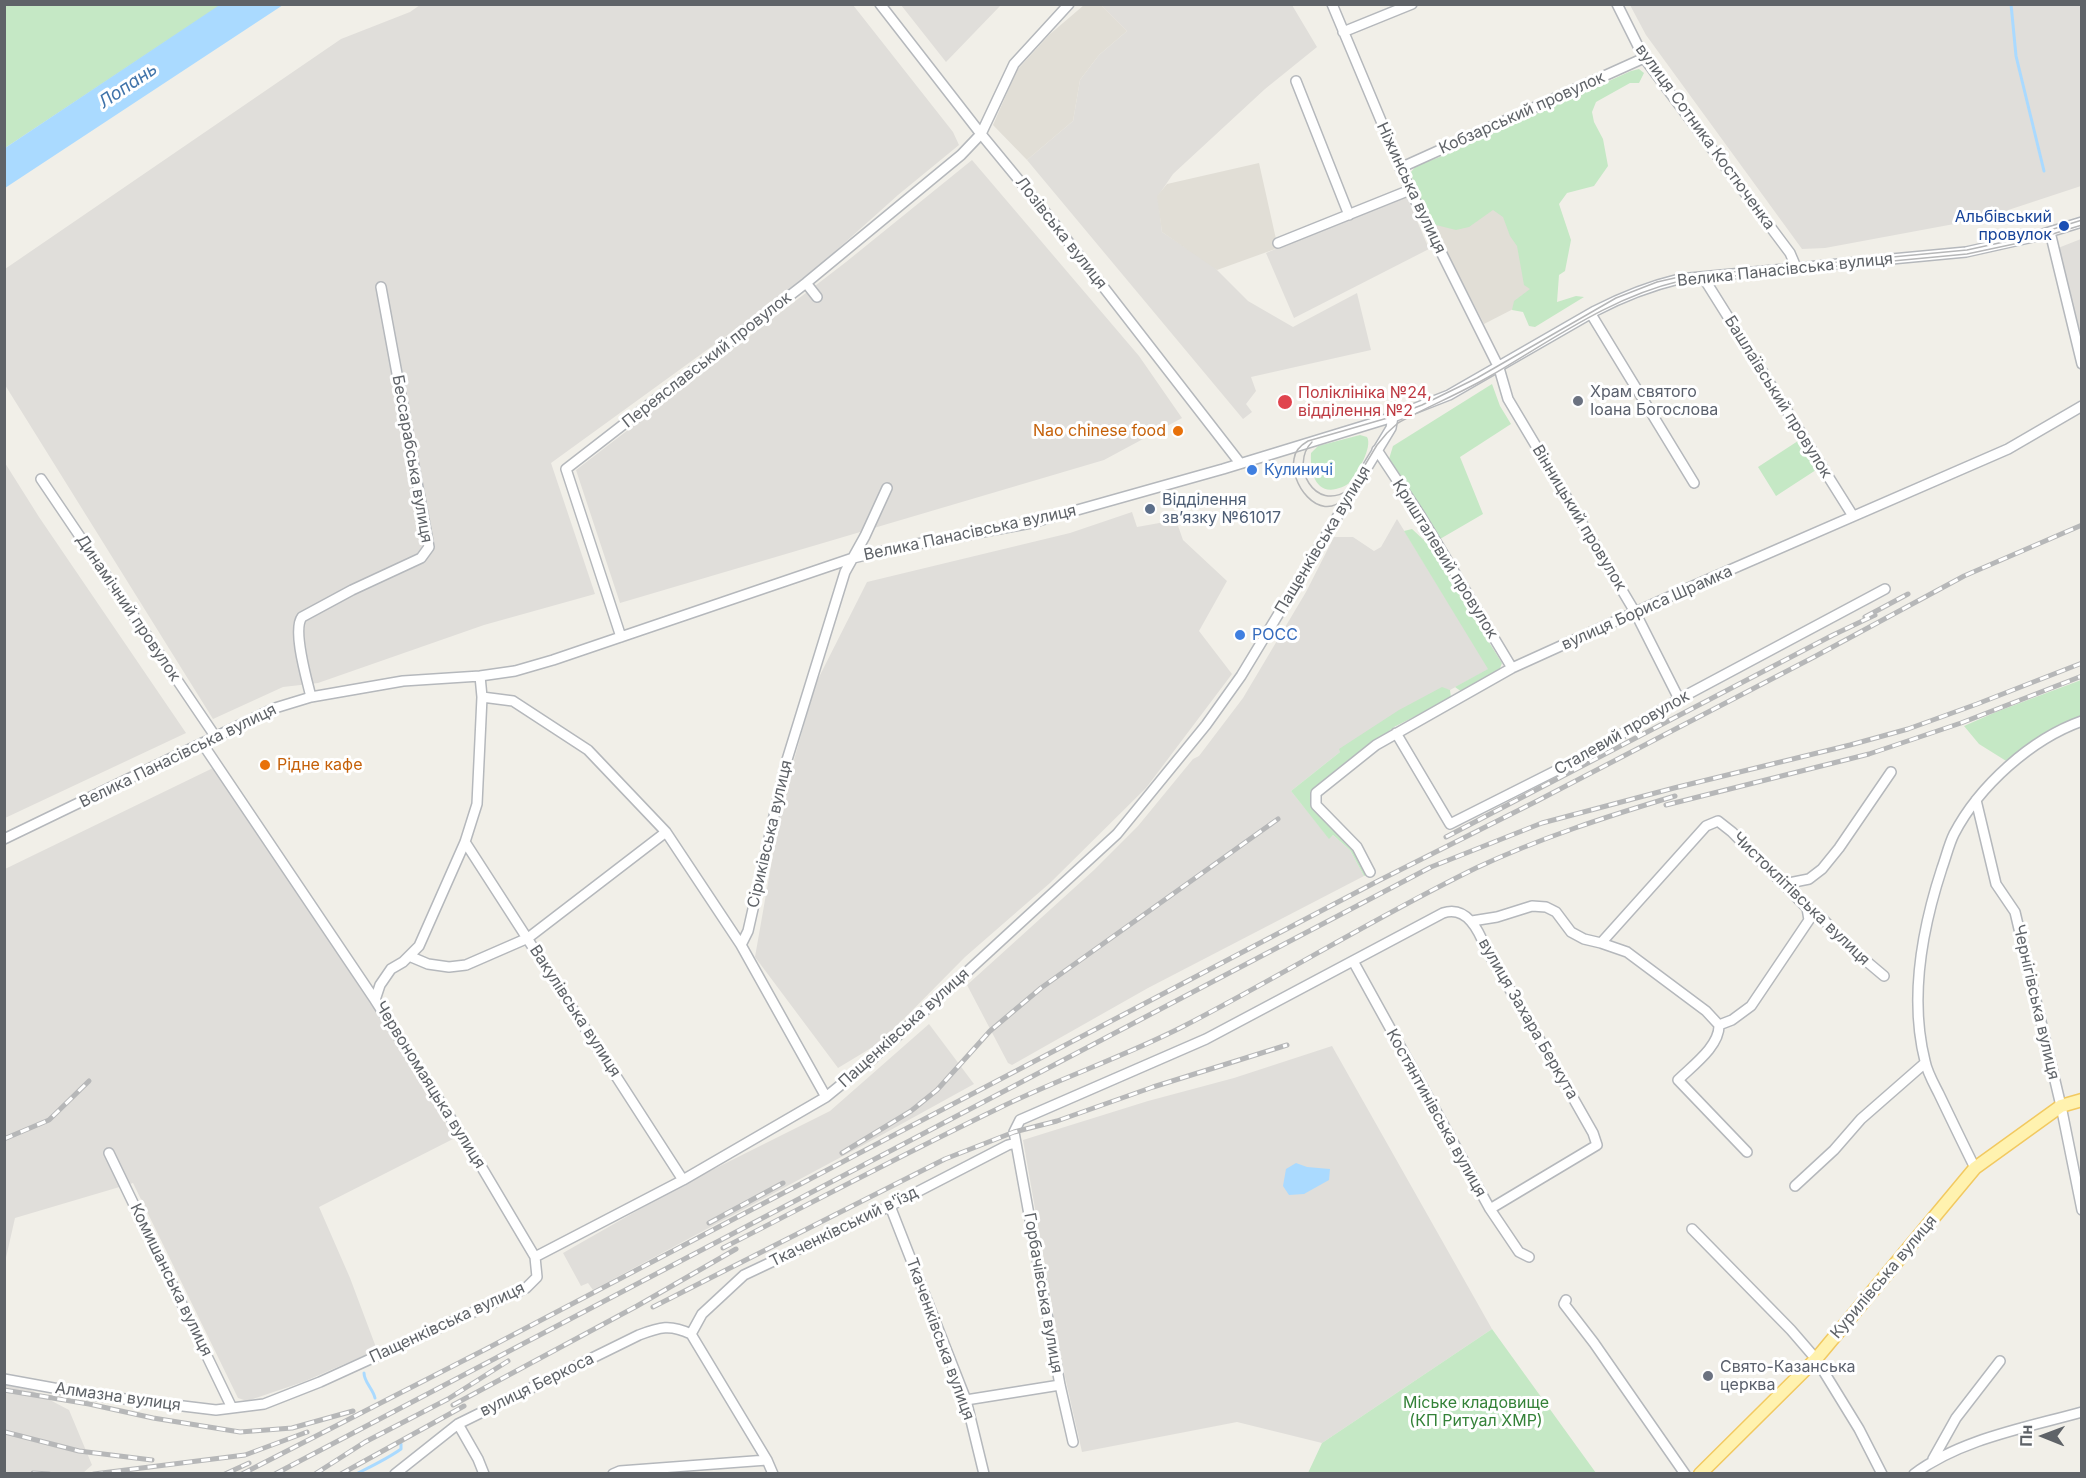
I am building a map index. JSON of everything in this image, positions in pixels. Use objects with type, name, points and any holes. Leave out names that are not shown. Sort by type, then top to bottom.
[{"type":"main road","name":"Курилівська вулиця","points":[[1700,1473],[1816,1359],[1975,1168],[2061,1106],[2082,1100]]},
{"type":"street","name":"Лозівська вулиця","points":[[880,4],[1240,463]]},
{"type":"street","points":[[981,134],[1014,64],[1069,4]]},
{"type":"street","name":"Ніжинська вулиця","points":[[1332,4],[1410,190],[1499,368]]},
{"type":"street","points":[[1343,32],[1412,4]]},
{"type":"street","name":"вулиця Сотника Костюченка","points":[[1617,4],[1644,58],[1790,253],[1796,267]]},
{"type":"street","name":"Кобзарський провулок","points":[[1401,168],[1644,58]]},
{"type":"street","points":[[1296,81],[1349,215]]},
{"type":"street","name":"Переяславський провулок","points":[[621,637],[566,469],[806,283],[961,154],[981,134]]},
{"type":"street","points":[[1278,243],[1410,190]]},
{"type":"street","name":"Велика Панасівська вулиця","points":[[4,839],[275,708],[312,697],[403,681],[480,676],[525,668],[853,558],[1031,523],[1393,417],[1449,395],[1615,301],[1658,284],[1679,279],[1966,252],[1990,248],[2082,222]]},
{"type":"street","points":[[2050,232],[2082,364]]},
{"type":"street","name":"Башлаївський провулок","points":[[1703,277],[1853,516]]},
{"type":"street","points":[[806,283],[817,297]]},
{"type":"street","name":"Бессарабська вулиця","points":[[312,697],[298,635],[298,624],[302,616],[422,558],[429,547],[381,287]]},
{"type":"street","points":[[1591,314],[1694,483]]},
{"type":"street","name":"Вінницький провулок","points":[[1499,368],[1508,399],[1635,612],[1678,699]]},
{"type":"street","name":"вулиця Бориса Шрамка","points":[[1370,872],[1357,847],[1316,805],[1316,793],[1376,745],[1512,668],[2008,449],[2082,406]]},
{"type":"street","name":"Пащенківська вулиця","points":[[232,1408],[264,1404],[298,1392],[526,1288],[537,1276],[535,1257],[683,1180],[826,1097],[870,1061],[1117,834],[1206,725],[1241,676],[1391,428],[1393,417]]},
{"type":"street","name":"Кришталевий провулок","points":[[1377,450],[1420,515],[1512,668]]},
{"type":"street","name":"Динамічний провулок","points":[[41,479],[216,736]]},
{"type":"street","name":"Сіриківська вулиця","points":[[741,945],[748,931],[786,763],[845,572],[887,488]]},
{"type":"street","name":"Сталевий провулок","points":[[1396,733],[1450,824],[1589,754],[1678,699],[1885,589]]},
{"type":"street","name":"Червономаяцька вулиця","points":[[480,676],[482,697],[477,804],[465,842],[419,946],[391,969],[380,985],[375,1000],[478,1161],[535,1257]]},
{"type":"street","points":[[482,697],[513,701],[588,750],[666,832],[741,945],[826,1097]]},
{"type":"street","points":[[1975,1168],[1925,1063],[1919,1033],[1917,1000],[1921,955],[1933,896],[1954,835],[1976,800],[2001,772],[2031,748],[2082,721]]},
{"type":"street","points":[[202,743],[375,1000]]},
{"type":"street","points":[[1784,884],[1809,879],[1822,869],[1891,772]]},
{"type":"street","name":"Чернігівська вулиця","points":[[1976,800],[1996,884],[2015,912],[2061,1106],[2082,1210]]},
{"type":"street","name":"Чистоклітівська вулиця","points":[[1600,943],[1706,826],[1718,821],[1732,832],[1807,908],[1822,918],[1846,944],[1884,976]]},
{"type":"street","points":[[409,956],[428,964],[449,967],[466,965],[528,938],[666,832]]},
{"type":"street","name":"Вакулівська вулиця","points":[[465,842],[683,1180]]},
{"type":"street","points":[[1472,921],[1497,917],[1532,906],[1546,907],[1556,912],[1571,932],[1584,939],[1627,951],[1706,1011],[1719,1025]]},
{"type":"street","points":[[1719,1025],[1732,1020],[1751,1006],[1809,920],[1807,908]]},
{"type":"street","name":"вулиця Захара Беркута","points":[[1353,961],[1443,913],[1458,911],[1472,921],[1593,1133],[1597,1145],[1490,1209]]},
{"type":"street","points":[[1016,1143],[1014,1132],[1020,1120],[1031,1114],[1206,1039],[1353,961]]},
{"type":"street","name":"Костянтинівська вулиця","points":[[1353,961],[1490,1209],[1519,1252],[1529,1257]]},
{"type":"street","points":[[1719,1025],[1717,1038],[1701,1058],[1678,1080],[1747,1152]]},
{"type":"street","points":[[1796,1186],[1834,1150],[1861,1119],[1925,1063]]},
{"type":"street","name":"Ткаченківський в'їзд","points":[[691,1334],[702,1314],[744,1275],[1016,1143]]},
{"type":"street","name":"Горбачівська вулиця","points":[[1016,1143],[1060,1385],[1073,1442]]},
{"type":"street","name":"Комишанська вулиця","points":[[110,1153],[232,1408]]},
{"type":"street","name":"Ткаченківська вулиця","points":[[890,1206],[966,1400],[984,1473]]},
{"type":"street","points":[[1692,1229],[1791,1330],[1816,1359],[1859,1429],[1882,1473]]},
{"type":"street","points":[[1566,1300],[1564,1304],[1686,1473]]},
{"type":"street","name":"вулиця Беркоса","points":[[395,1473],[458,1425],[639,1335],[666,1326],[691,1334]]},
{"type":"street","points":[[691,1334],[773,1473]]},
{"type":"street","points":[[1933,1459],[1956,1418],[2000,1361]]},
{"type":"street","name":"Алмазна вулиця","points":[[4,1379],[93,1395],[216,1410],[232,1408]]},
{"type":"street","points":[[966,1400],[1060,1385]]},
{"type":"street","points":[[1914,1473],[1933,1459],[1993,1437],[2082,1412]]},
{"type":"street","points":[[458,1425],[484,1473]]},
{"type":"street","points":[[613,1473],[767,1460]]},
{"type":"shaded area","points":[[420,5],[853,5],[953,132],[959,145],[898,195],[802,281],[551,463],[595,594],[484,625],[318,683],[283,687],[213,719],[5,385],[5,269],[341,39],[410,12]]},
{"type":"shaded area","points":[[901,5],[1001,5],[946,62]]},
{"type":"shaded area","points":[[1084,5],[1101,5],[1127,31],[1099,55],[1080,80],[1073,121],[1027,160],[993,125],[1017,70],[1049,35]]},
{"type":"shaded area","points":[[1101,5],[1292,5],[1317,47],[1265,89],[1173,174],[1158,196],[1162,232],[1211,264],[1248,301],[1293,327],[1357,293],[1371,350],[1251,377],[1256,391],[1246,404],[1252,412],[1243,419],[1027,160],[1073,121],[1080,80],[1099,55],[1127,31]]},
{"type":"shaded area","points":[[1630,5],[2081,5],[2081,186],[1981,219],[1825,248],[1802,249],[1646,35]]},
{"type":"shaded area","points":[[972,160],[1139,356],[1182,418],[1104,460],[620,603],[576,470],[846,262]]},
{"type":"shaded area","points":[[1259,163],[1278,248],[1217,270],[1162,232],[1157,196],[1167,184]]},
{"type":"shaded area","points":[[1505,186],[1558,286],[1484,324],[1432,224]]},
{"type":"shaded area","points":[[1406,195],[1429,249],[1294,318],[1266,253]]},
{"type":"shaded area","points":[[2081,239],[2081,341],[2058,248]]},
{"type":"shaded area","points":[[5,463],[39,517],[186,733],[5,818]]},
{"type":"shaded area","points":[[1132,512],[1137,527],[1176,520],[1183,540],[1227,581],[1199,631],[1232,674],[1146,788],[1050,883],[965,957],[881,1042],[838,1068],[755,957],[782,803],[815,685],[867,582],[1070,533]]},
{"type":"shaded area","points":[[1397,519],[1489,669],[1450,690],[1441,688],[1340,752],[1291,791],[1329,838],[1333,835],[1350,850],[1364,876],[1148,988],[1012,1065],[1008,1063],[967,985],[1094,870],[1138,826],[1193,759],[1199,756],[1243,698],[1306,592],[1334,537],[1353,537],[1374,551],[1381,547]]},
{"type":"shaded area","points":[[213,768],[373,1007],[455,1138],[319,1207],[350,1278],[377,1350],[303,1382],[247,1401],[238,1398],[133,1183],[15,1218],[5,1262],[5,869]]},
{"type":"shaded area","points":[[929,1024],[974,1084],[593,1290],[588,1283],[581,1286],[563,1253],[682,1185],[830,1111]]},
{"type":"shaded area","points":[[1332,1046],[1492,1329],[1322,1443],[1237,1422],[1082,1452],[1063,1368],[1023,1140],[1148,1101],[1234,1078]]},
{"type":"shaded area","points":[[4,1376],[69,1410],[92,1465],[83,1473],[5,1473]]},
{"type":"green space","points":[[5,5],[221,5],[5,148]]},
{"type":"green space","points":[[1639,69],[1644,73],[1639,83],[1630,83],[1596,102],[1592,112],[1594,122],[1603,139],[1608,166],[1594,186],[1567,193],[1559,204],[1571,240],[1565,271],[1559,275],[1557,302],[1576,296],[1584,297],[1535,327],[1529,326],[1523,312],[1512,310],[1514,301],[1530,289],[1524,285],[1517,246],[1510,236],[1503,217],[1493,210],[1469,227],[1456,230],[1432,224],[1414,187],[1411,172],[1416,166]]},
{"type":"green space","points":[[1492,384],[1500,406],[1511,424],[1460,457],[1483,514],[1440,539],[1389,459],[1393,446]]},
{"type":"green space","points":[[1360,435],[1367,437],[1368,447],[1352,479],[1338,489],[1323,488],[1315,479],[1311,466],[1311,453],[1318,446]]},
{"type":"green space","points":[[1801,439],[1819,468],[1776,496],[1758,467]]},
{"type":"green space","points":[[1412,529],[1427,543],[1502,663],[1499,671],[1462,692],[1455,687],[1488,669],[1404,531]]},
{"type":"green space","points":[[2081,680],[2081,721],[2011,764],[1979,744],[1964,726],[1996,712]]},
{"type":"green space","points":[[1442,687],[1450,690],[1451,698],[1394,727],[1313,792],[1313,807],[1356,848],[1368,874],[1364,876],[1350,850],[1333,835],[1329,839],[1291,791],[1340,752],[1339,749],[1399,710]]},
{"type":"green space","name":"Міське кладовище (КП Ритуал ХМР)","points":[[1492,1329],[1596,1473],[1308,1473],[1322,1443]]},
{"type":"water","name":"Лопань","points":[[221,4],[283,5],[5,188],[5,148]]},
{"type":"water","points":[[1296,1163],[1307,1167],[1330,1169],[1329,1180],[1304,1194],[1289,1195],[1283,1186],[1286,1169]]},
{"type":"waterway","points":[[2011,4],[2016,56],[2044,171]]},
{"type":"waterway","points":[[364,1373],[375,1398]]},
{"type":"waterway","points":[[356,1474],[396,1453],[401,1449],[401,1444]]},
{"type":"tram line","points":[[2082,220],[2031,236],[1967,250],[1679,277],[1657,282],[1616,298],[1477,378],[1422,405],[1391,417],[1308,441],[1299,448],[1295,456],[1296,478],[1308,497],[1316,503],[1325,506],[1335,505],[1345,498],[1377,445],[1398,423],[1480,382],[1583,321],[1655,288],[1680,281],[1967,254],[2033,240],[2082,225]]},
{"type":"tram line","points":[[1312,442],[1303,462],[1309,483],[1316,491],[1325,495],[1336,495],[1348,490]]},
{"type":"railway","points":[[242,1474],[486,1349],[1378,881],[1814,657],[1964,576],[2082,525]]},
{"type":"railway","points":[[1865,617],[1908,594]]},
{"type":"railway","points":[[1446,837],[1875,615]]},
{"type":"railway","points":[[275,1474],[1431,867],[1542,823],[1908,729],[2082,663]]},
{"type":"railway","points":[[1666,805],[1869,754],[1961,723],[2082,676]]},
{"type":"railway","points":[[723,1248],[993,1111],[1182,1027],[1476,868],[1574,828],[1675,796]]},
{"type":"railway","points":[[842,1153],[911,1111],[937,1090],[990,1031],[1041,988],[1278,819]]},
{"type":"railway","points":[[653,1307],[945,1159],[1014,1132],[1057,1121],[1153,1087],[1287,1045]]},
{"type":"railway","points":[[4,1139],[49,1120],[89,1081]]},
{"type":"railway","points":[[709,1223],[783,1183]]},
{"type":"railway","points":[[453,1405],[637,1306],[736,1249]]},
{"type":"railway","points":[[315,1474],[365,1442],[448,1399],[508,1361]]},
{"type":"railway","points":[[4,1390],[240,1432],[292,1428],[353,1411]]},
{"type":"railway","points":[[341,1474],[464,1406]]},
{"type":"railway","points":[[5,1432],[79,1451],[152,1460]]},
{"type":"railway","points":[[94,1474],[245,1455],[307,1432]]},
{"type":"railway","points":[[225,1474],[249,1463]]},
{"type":"railway","points":[[33,1473],[49,1474]]},
{"type":"place","name":"Альбівський провулок","points":[[2064,226]]},
{"type":"place","name":"Храм святого Іоана Богослова","points":[[1578,401]]},
{"type":"place","name":"Поліклініка №24, відділення №2","points":[[1285,402]]},
{"type":"place","name":"Nao chinese food","points":[[1178,431]]},
{"type":"place","name":"Кулиничі","points":[[1252,470]]},
{"type":"place","name":"Відділення зв’язку №61017","points":[[1150,509]]},
{"type":"place","name":"РОСС","points":[[1240,635]]},
{"type":"place","name":"Рідне кафе","points":[[265,765]]},
{"type":"place","name":"Свято-Казанська церква","points":[[1708,1376]]}]
